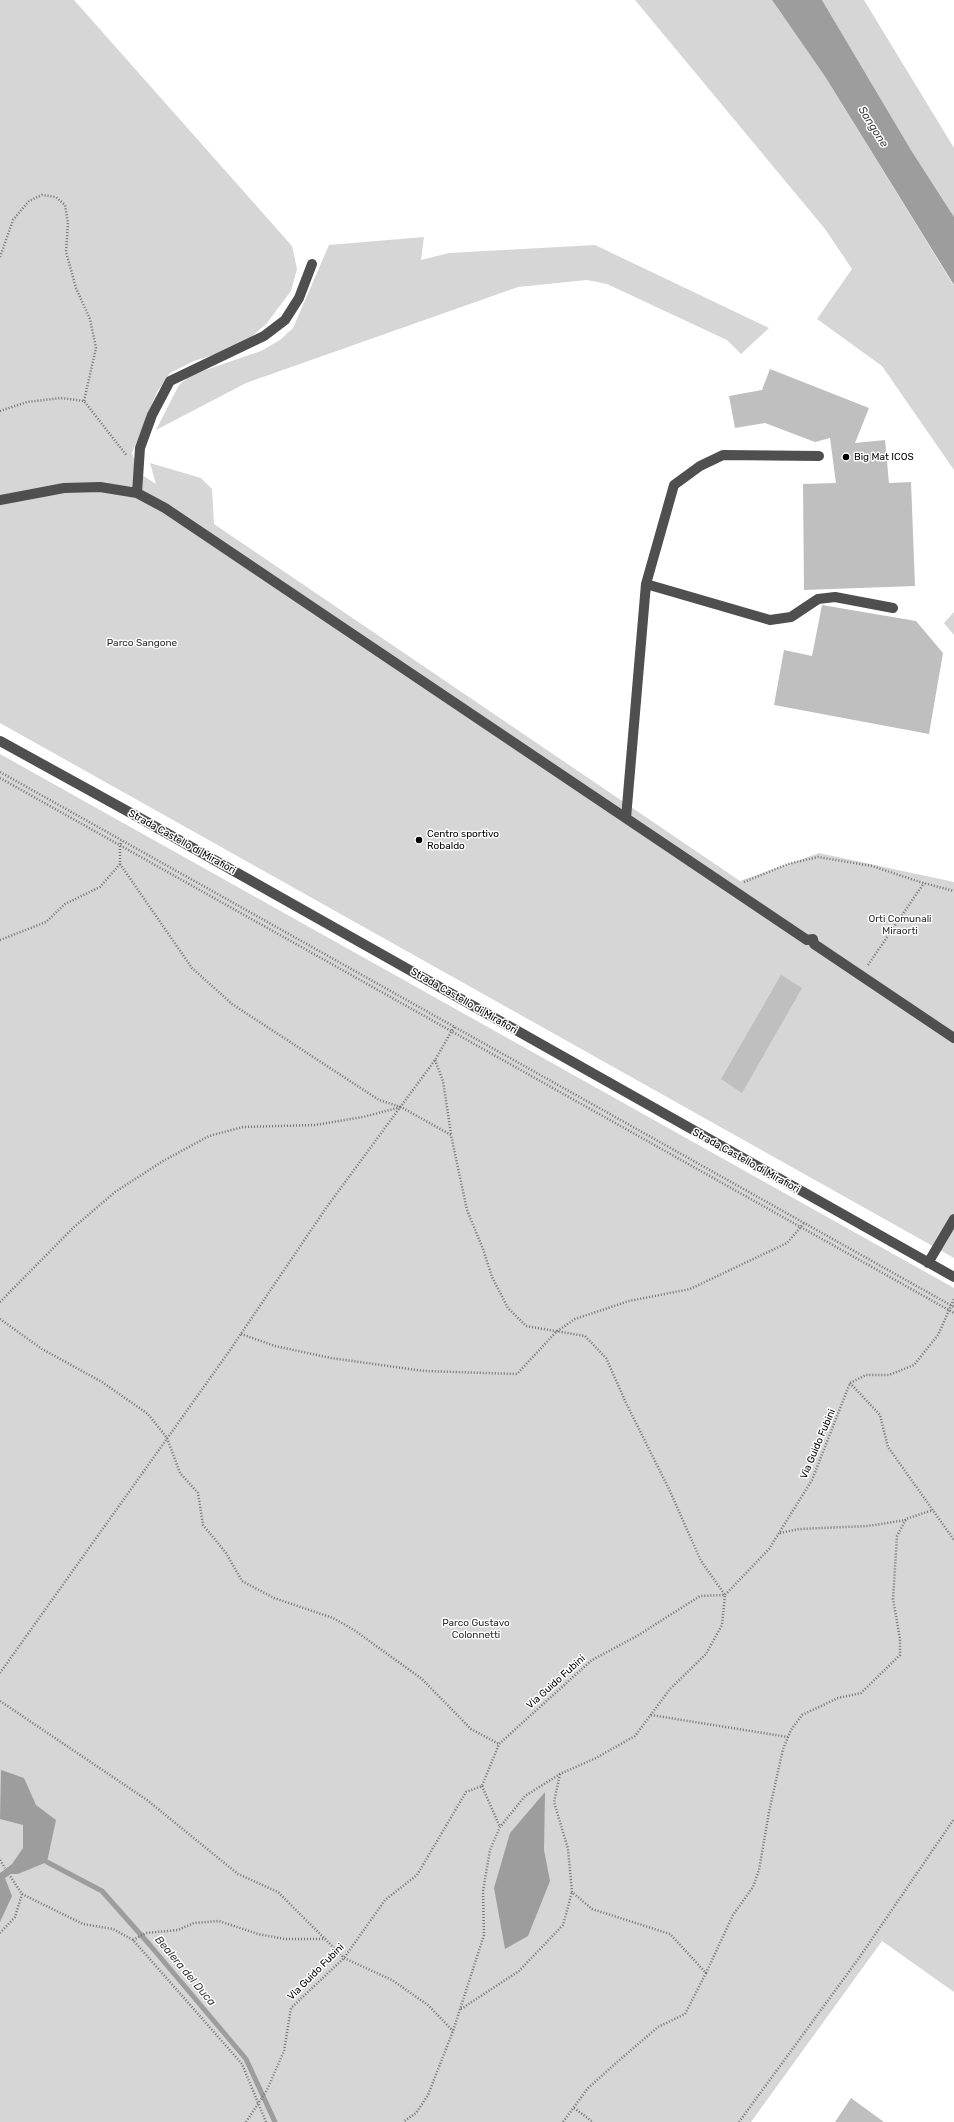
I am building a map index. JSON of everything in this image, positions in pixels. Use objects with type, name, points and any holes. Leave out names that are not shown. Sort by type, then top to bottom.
[{"type":"street","points":[[137,493],[140,448],[147,426],[170,381],[264,336],[285,320],[299,298],[312,264]]},
{"type":"street","points":[[626,818],[646,584],[674,485],[700,466],[722,456],[819,456]]},
{"type":"street","points":[[0,500],[64,488],[100,487],[137,493],[165,508],[954,1038]]},
{"type":"street","points":[[646,584],[770,620],[791,617],[818,599],[834,597],[893,608]]},
{"type":"street","name":"Strada Castello di Mirafiori","points":[[0,741],[138,817],[954,1277]]},
{"type":"street","points":[[928,1263],[954,1219]]},
{"type":"path","points":[[0,257],[13,220],[29,201],[42,195],[56,197],[65,206],[68,223],[66,252],[76,288],[90,319],[96,348],[84,400]]},
{"type":"path","points":[[0,411],[27,402],[61,398],[84,400],[139,473]]},
{"type":"path","points":[[0,772],[952,1306]]},
{"type":"path","points":[[0,778],[954,1313]]},
{"type":"path","points":[[122,841],[120,845],[120,864],[192,968],[232,1004],[379,1100],[401,1107],[451,1135]]},
{"type":"path","points":[[736,892],[747,881],[788,864],[818,857],[872,866],[954,891]]},
{"type":"path","points":[[0,940],[46,922],[65,904],[100,887],[120,864]]},
{"type":"path","points":[[861,975],[924,883]]},
{"type":"path","points":[[0,1673],[241,1334],[326,1208],[435,1060],[454,1027]]},
{"type":"path","points":[[403,2122],[416,2113],[428,2096],[453,2031],[484,1935],[483,1891],[490,1850],[500,1827],[525,1796],[560,1774],[596,1758],[634,1736],[670,1689],[706,1654],[722,1625],[725,1595],[701,1561],[670,1489],[627,1405],[606,1358],[585,1336],[526,1326],[508,1308],[492,1277],[483,1249],[467,1210],[451,1135],[443,1081],[435,1060]]},
{"type":"path","points":[[0,1302],[73,1228],[115,1192],[163,1161],[209,1136],[243,1127],[315,1125],[363,1117],[401,1107]]},
{"type":"path","points":[[241,1334],[275,1346],[331,1358],[424,1371],[488,1375],[517,1374],[556,1332],[575,1319],[622,1303],[690,1288],[787,1243],[804,1223]]},
{"type":"path","points":[[954,1299],[938,1335],[914,1365],[889,1375],[866,1375],[850,1383],[880,1414],[888,1447],[954,1540]]},
{"type":"path","points":[[0,1320],[42,1348],[102,1382],[148,1414],[167,1438],[180,1473],[198,1493],[204,1525],[226,1553],[242,1581],[274,1598],[333,1618],[354,1630],[422,1679],[471,1729],[499,1744]]},
{"type":"path","name":"Via Guido Fubini","points":[[259,2104],[267,2090],[284,2051],[291,2008],[344,1958],[385,1900],[417,1876],[466,1792],[482,1786],[499,1744],[592,1660],[637,1636],[700,1596],[725,1595],[769,1550],[812,1480],[850,1383]]},
{"type":"path","points":[[779,1534],[799,1528],[868,1526],[906,1520],[933,1510]]},
{"type":"path","points":[[563,2122],[588,2088],[616,2063],[658,2027],[685,2014],[733,1915],[753,1887],[759,1870],[768,1812],[783,1748],[802,1715],[838,1698],[861,1693],[900,1655],[900,1639],[893,1599],[897,1536],[906,1520]]},
{"type":"path","points":[[0,1701],[147,1800],[238,1874],[278,1892],[344,1958],[392,1980],[428,2005],[453,2031]]},
{"type":"path","points":[[650,1715],[788,1737]]},
{"type":"path","points":[[460,2009],[519,1971],[563,1925],[572,1892],[568,1849],[554,1802],[560,1774]]},
{"type":"path","points":[[482,1786],[500,1827]]},
{"type":"path","points":[[739,2122],[859,1958],[954,1819]]},
{"type":"path","points":[[0,1860],[5,1868]]},
{"type":"path","points":[[10,1876],[22,1894],[83,1924],[113,1929],[133,1940],[242,2064],[266,2122]]},
{"type":"path","points":[[572,1892],[592,1910],[670,1934],[706,1972]]},
{"type":"path","points":[[0,1932],[15,1917],[22,1894]]},
{"type":"path","points":[[133,1940],[146,1933],[178,1930],[194,1923],[219,1921],[258,1934],[285,1938],[325,1939]]},
{"type":"path","points":[[246,2122],[259,2104]]},
{"type":"path","points":[[574,2108],[593,2122]]},
{"type":"green space","name":"Parco Sangone","points":[[0,0],[74,0],[292,246],[297,269],[291,291],[267,323],[250,338],[222,352],[194,361],[170,373],[157,392],[132,453],[139,473],[156,484],[150,463],[201,478],[212,489],[214,524],[740,881],[819,853],[954,882],[954,1258],[0,723]]},
{"type":"green space","points":[[635,0],[772,0],[826,78],[954,286],[954,470],[882,366],[817,319],[852,269],[825,229]]},
{"type":"green space","points":[[822,0],[864,0],[954,148],[954,217],[911,150]]},
{"type":"green space","points":[[424,237],[421,260],[449,253],[595,245],[769,328],[741,354],[727,340],[607,284],[587,280],[518,287],[246,383],[156,430],[179,385],[191,375],[261,351],[280,340],[293,328],[329,245]]},
{"type":"green space","points":[[954,612],[954,635],[944,623]]},
{"type":"green space","name":"Parco Gustavo Colonnetti","points":[[0,754],[954,1288],[954,1992],[882,1941],[751,2122],[0,2122]]},
{"type":"water","name":"Sangone","points":[[772,0],[822,0],[911,150],[954,217],[954,285],[826,78]]},
{"type":"water","points":[[1,1770],[24,1778],[36,1805],[56,1820],[47,1862],[18,1874],[11,1874],[5,1878],[12,1896],[0,1922],[0,1873],[12,1864],[23,1848],[23,1825],[0,1819]]},
{"type":"water","points":[[545,1792],[544,1850],[550,1881],[528,1936],[505,1949],[494,1888],[510,1833]]},
{"type":"building","points":[[770,369],[869,408],[855,443],[885,440],[889,483],[911,482],[915,586],[804,590],[803,484],[836,483],[830,438],[815,442],[765,423],[735,428],[729,396],[762,390]]},
{"type":"building","points":[[822,605],[916,621],[943,653],[929,734],[774,705],[784,650],[812,656]]},
{"type":"building","points":[[781,975],[802,988],[742,1093],[721,1079]]},
{"type":"building","points":[[851,2098],[884,2122],[835,2122]]},
{"type":"waterway","name":"Bealera del Duca","points":[[47,1862],[102,1891],[149,1944],[246,2059],[275,2122]]},
{"type":"place","name":"Big Mat ICOS","points":[[846,457]]},
{"type":"place","name":"Centro sportivo Robaldo","points":[[419,840]]},
{"type":"park label","name":"Orti Comunali Miraorti","points":[[900,924]]}]
